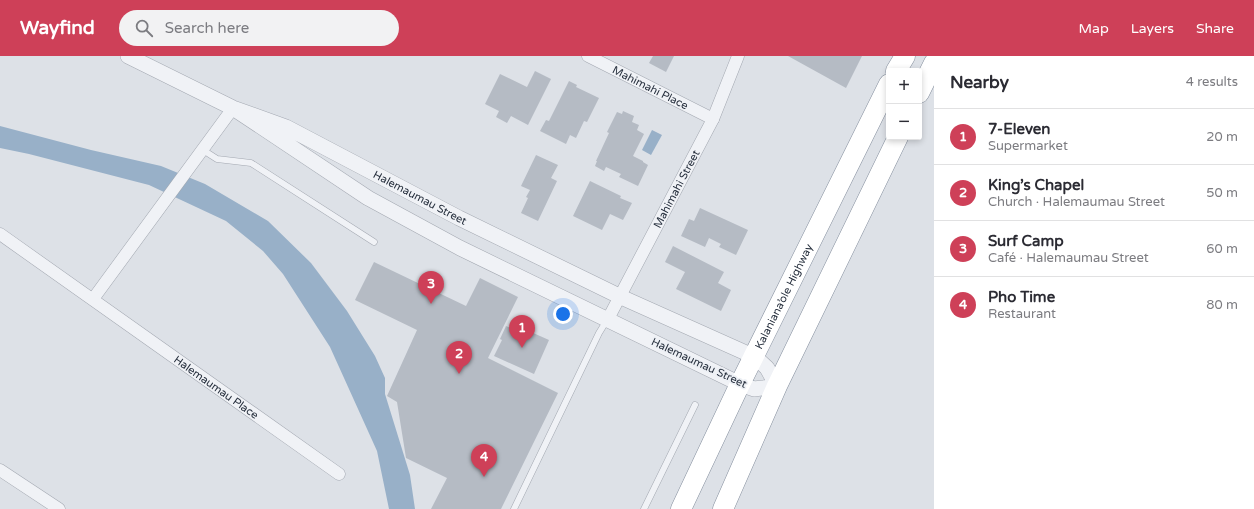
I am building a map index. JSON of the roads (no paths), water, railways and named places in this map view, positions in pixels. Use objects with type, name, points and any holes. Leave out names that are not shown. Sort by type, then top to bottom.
[{"type":"highway","points":[[898,68],[905,56]]},
{"type":"highway","points":[[922,87],[934,62]]},
{"type":"highway","name":"Kalaniana’ole Highway","points":[[681,509],[740,384],[755,357],[886,90]]},
{"type":"highway","points":[[722,509],[777,386],[897,140]]},
{"type":"street","name":"Halemaumau Street","points":[[128,56],[233,108],[286,128],[459,218],[621,297],[755,357],[767,368],[777,386],[754,389],[740,384],[460,248],[368,198],[233,108]]},
{"type":"street","name":"Mahimahi Place","points":[[588,56],[713,119]]},
{"type":"street","name":"Mahimahi Street","points":[[608,319],[621,297],[713,119],[738,56]]},
{"type":"street","points":[[93,299],[233,108]]},
{"type":"street","points":[[390,210],[402,188]]},
{"type":"street","name":"Halemaumau Place","points":[[0,234],[339,474]]},
{"type":"street","points":[[0,470],[59,509]]},
{"type":"lane","points":[[203,150],[217,159],[251,163],[374,242]]},
{"type":"lane","points":[[514,509],[599,333],[608,319]]},
{"type":"lane","points":[[644,509],[695,405]]},
{"type":"water","points":[[0,126],[91,150],[161,166],[205,184],[268,221],[311,263],[347,311],[375,356],[385,378],[385,394],[410,475],[415,509],[389,509],[377,451],[330,347],[283,274],[263,251],[226,221],[149,185],[0,148]]},
{"type":"water","points":[[652,130],[662,135],[651,155],[642,150]]},
{"type":"place","name":"Surf Camp","points":[[431,304]]},
{"type":"place","name":"7-Eleven","points":[[522,348]]},
{"type":"place","name":"King’s Chapel","points":[[459,374]]},
{"type":"place","name":"Pho Time","points":[[484,477]]}]
